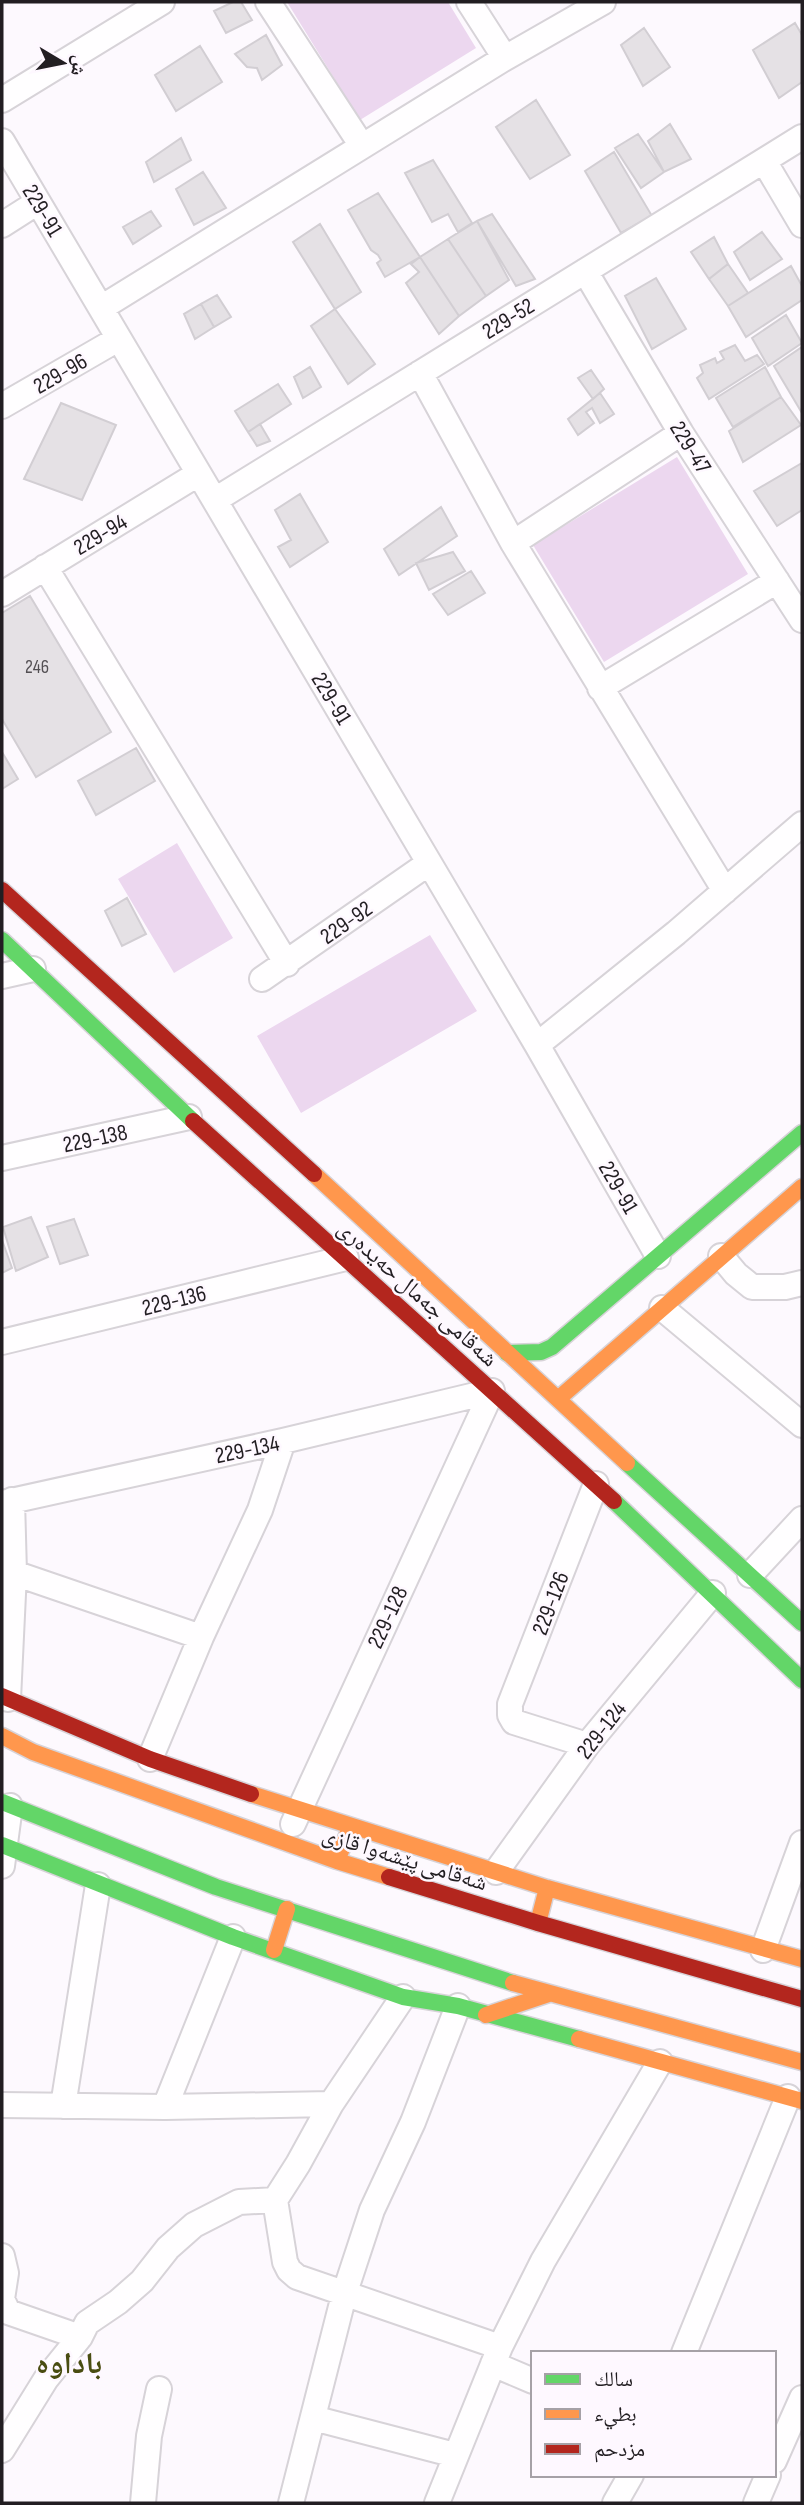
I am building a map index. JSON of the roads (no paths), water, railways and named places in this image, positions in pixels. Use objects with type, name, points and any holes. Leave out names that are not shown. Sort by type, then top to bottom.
[{"type":"main road","name":"شەقامی جەمال حەیدەری","points":[[2,890],[445,1292],[507,1353],[802,1623]]},
{"type":"main road","name":"شەقامی جەمال حەیدەری","points":[[2,940],[189,1117],[596,1484],[802,1680]]},
{"type":"main road","points":[[507,1353],[541,1352],[552,1347],[802,1133]]},
{"type":"main road","points":[[558,1399],[802,1187]]},
{"type":"main road","points":[[582,1339],[585,1320]]},
{"type":"main road","points":[[593,1352],[611,1352]]},
{"type":"main road","points":[[5,1698],[150,1759],[298,1811],[547,1888],[802,1959]]},
{"type":"main road","name":"شەقامی پێشەوا قازی","points":[[2,1736],[33,1752],[285,1844],[538,1923],[802,1999]]},
{"type":"main road","points":[[6,1804],[216,1887],[548,1994],[802,2062]]},
{"type":"main road","points":[[337,1861],[350,1828]]},
{"type":"main road","points":[[2,1852],[403,1997],[458,2006],[795,2099]]},
{"type":"main road","points":[[538,1923],[547,1888]]},
{"type":"main road","points":[[274,1950],[287,1909]]},
{"type":"main road","points":[[486,2015],[548,1994]]},
{"type":"street","points":[[2,100],[162,2]]},
{"type":"street","points":[[268,2],[362,146]]},
{"type":"street","points":[[469,2],[505,58]]},
{"type":"street","points":[[101,308],[505,58],[603,2]]},
{"type":"street","name":"229-52","points":[[215,500],[802,138]]},
{"type":"street","name":"229-91","points":[[2,141],[537,1045],[658,1256]]},
{"type":"street","points":[[764,160],[802,225]]},
{"type":"street","points":[[2,225],[38,202]]},
{"type":"street","name":"229-47","points":[[585,271],[681,433],[802,620]]},
{"type":"street","name":"229-96","points":[[2,406],[118,339]]},
{"type":"street","points":[[420,373],[513,543],[725,891]]},
{"type":"street","points":[[513,543],[681,433]]},
{"type":"street","name":"229-94","points":[[2,594],[198,474]]},
{"type":"street","points":[[45,568],[287,964]]},
{"type":"street","points":[[600,688],[776,581]]},
{"type":"street","points":[[537,1045],[725,891],[802,824]]},
{"type":"street","name":"229-92","points":[[262,979],[429,863]]},
{"type":"street","points":[[2,976],[33,969]]},
{"type":"street","name":"229-138","points":[[2,1158],[189,1117]]},
{"type":"street","points":[[721,1256],[736,1275],[752,1287],[785,1287],[802,1283]]},
{"type":"street","name":"229-136","points":[[2,1342],[346,1258]]},
{"type":"street","points":[[662,1308],[802,1425]]},
{"type":"street","name":"229-134","points":[[7,1502],[283,1441],[492,1391]]},
{"type":"street","name":"229-128","points":[[285,1844],[492,1391]]},
{"type":"street","points":[[150,1759],[201,1637],[260,1510],[283,1441]]},
{"type":"street","name":"229-126","points":[[587,1745],[514,1722],[510,1715],[510,1704],[596,1484]]},
{"type":"street","points":[[5,1698],[14,1573],[7,1502]]},
{"type":"street","points":[[750,1575],[802,1519]]},
{"type":"street","points":[[14,1573],[201,1637]]},
{"type":"street","name":"229-124","points":[[496,1872],[587,1745],[713,1593]]},
{"type":"street","points":[[2,1852],[6,1804]]},
{"type":"street","points":[[763,1950],[802,1843]]},
{"type":"street","points":[[63,2106],[98,1885]]},
{"type":"street","points":[[165,2107],[233,1937]]},
{"type":"street","points":[[403,1997],[331,2104],[275,2200],[285,2262],[297,2277],[496,2355],[531,2380]]},
{"type":"street","points":[[291,2503],[344,2294],[372,2210],[413,2122],[458,2006]]},
{"type":"street","points":[[437,2503],[496,2355],[543,2261],[660,2062]]},
{"type":"street","points":[[685,2351],[795,2099]]},
{"type":"street","points":[[2,2105],[165,2107],[331,2104]]},
{"type":"street","points":[[2,2450],[46,2379],[80,2337],[87,2323],[118,2302],[142,2281],[168,2248],[194,2225],[239,2202],[275,2200]]},
{"type":"street","points":[[2,2256],[6,2273],[2,2299],[8,2312],[80,2337]]},
{"type":"street","points":[[143,2503],[149,2436],[159,2389]]},
{"type":"street","points":[[776,2456],[802,2398]]},
{"type":"street","points":[[313,2418],[455,2455]]},
{"type":"street","points":[[614,2503],[630,2477]]},
{"type":"street","points":[[756,2503],[767,2477]]},
{"type":"district","name":"باداوە","points":[[69,2363]]}]
